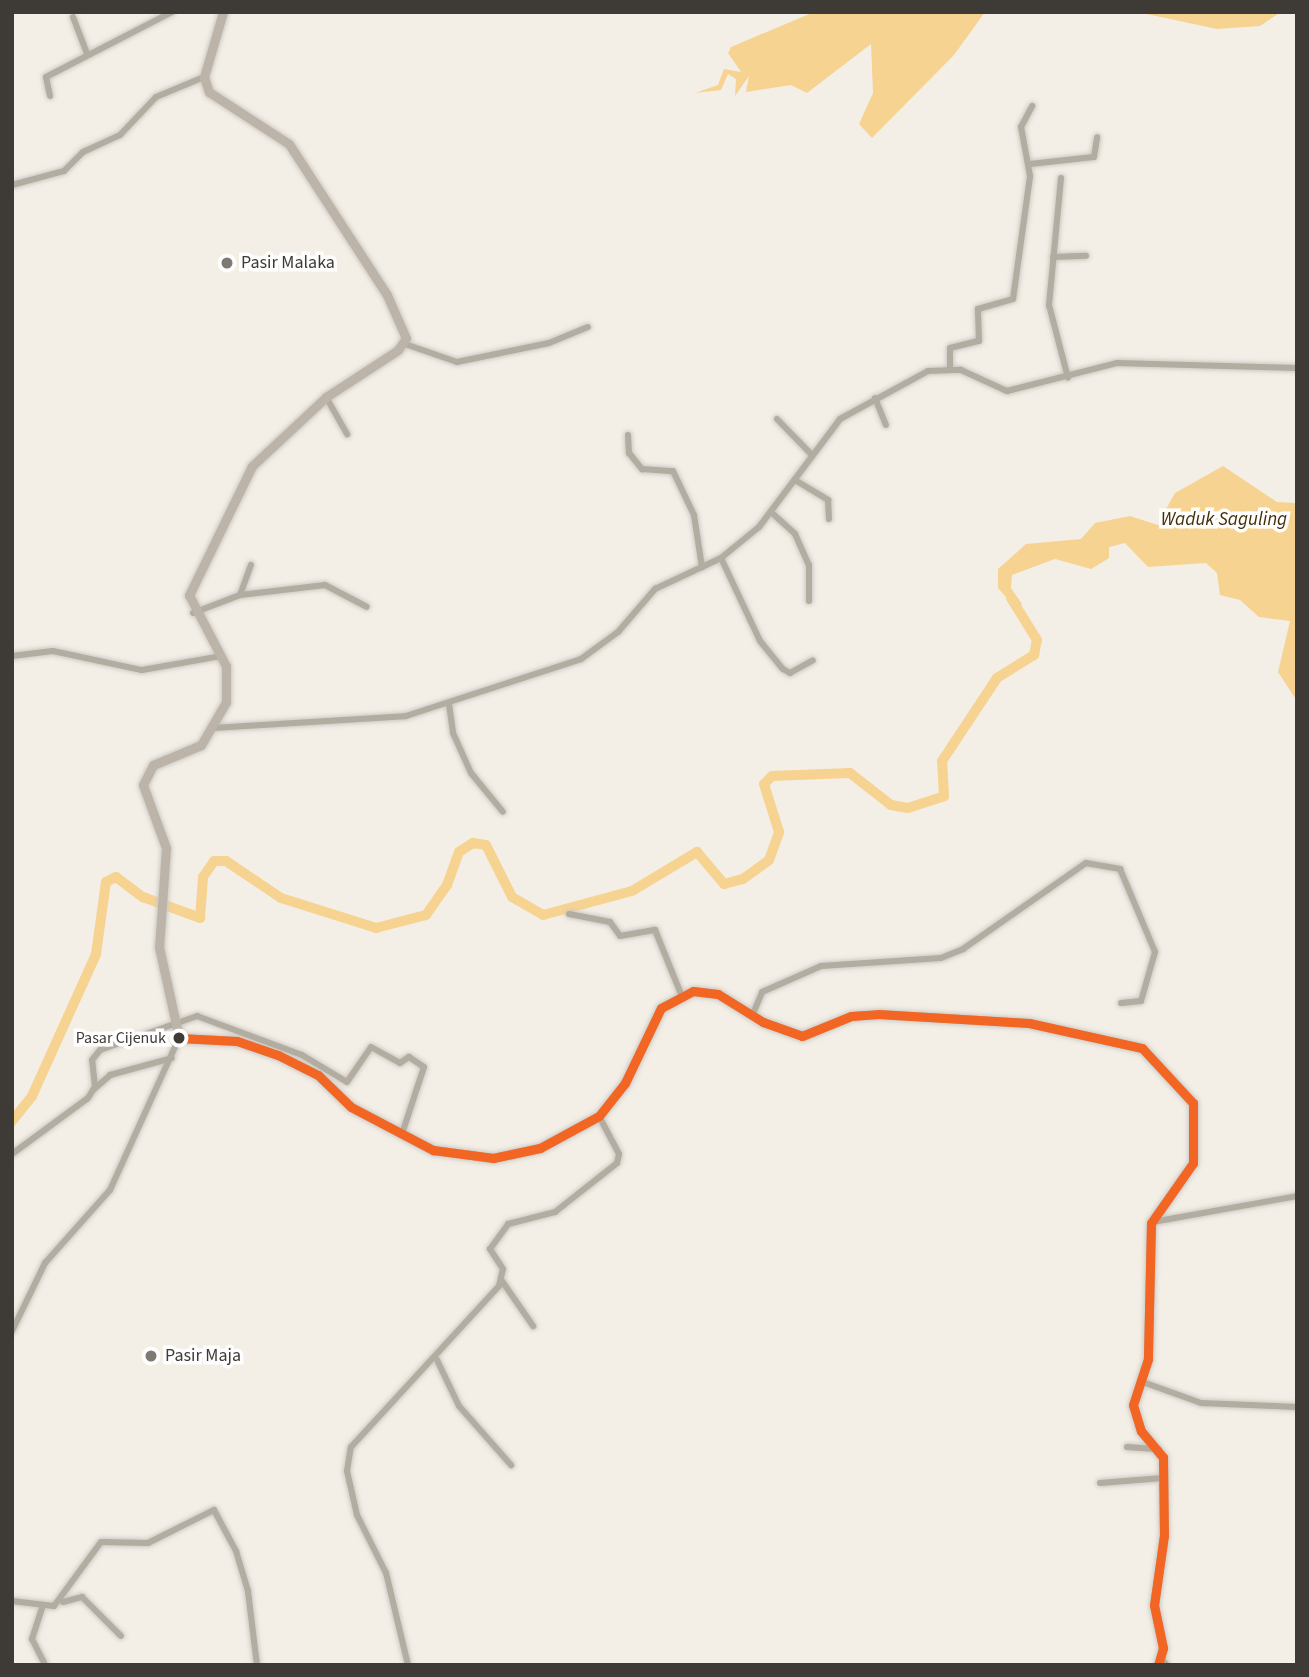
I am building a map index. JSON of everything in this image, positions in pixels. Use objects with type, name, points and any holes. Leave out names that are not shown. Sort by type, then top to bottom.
[{"type":"main road","points":[[223,12],[204,77],[218,100],[289,144],[387,295],[405,344],[326,397],[266,450],[241,483],[191,589],[193,613],[220,656],[229,686],[212,728],[201,745],[153,765],[144,780],[166,848],[158,912],[161,960],[178,1018],[178,1038],[227,1040],[278,1055],[318,1076],[351,1107],[405,1123],[441,1153],[493,1158],[540,1148],[599,1116],[625,1083],[661,1009],[681,994],[711,992],[752,1016],[802,1035],[852,1016],[878,1014],[1029,1023],[1132,1041],[1172,1074],[1193,1103],[1193,1163],[1151,1223],[1148,1359],[1140,1381],[1134,1417],[1161,1450],[1163,1478],[1154,1605],[1162,1663]]},
{"type":"street","points":[[50,96],[45,78],[87,53],[172,12]]},
{"type":"street","points":[[73,17],[87,53]]},
{"type":"street","points":[[12,185],[64,171],[83,152],[120,135],[156,97],[204,77]]},
{"type":"street","points":[[950,368],[950,348],[979,341],[978,310],[1013,299],[1030,164],[1021,134],[1032,106]]},
{"type":"street","points":[[1030,164],[1094,157],[1097,137]]},
{"type":"street","points":[[1061,178],[1050,320],[1068,378]]},
{"type":"street","points":[[1053,257],[1086,256]]},
{"type":"street","points":[[405,344],[457,362],[549,343],[588,327]]},
{"type":"street","points":[[212,728],[336,716],[381,720],[449,704],[581,659],[618,632],[655,589],[721,558],[772,513],[840,419],[928,371],[950,368],[1003,391],[1124,363],[1297,368]]},
{"type":"street","points":[[326,397],[347,434]]},
{"type":"street","points":[[875,398],[886,425]]},
{"type":"street","points":[[777,419],[812,455]]},
{"type":"street","points":[[628,435],[629,453],[642,468],[673,470],[694,515],[702,567]]},
{"type":"street","points":[[795,480],[828,500],[829,519]]},
{"type":"street","points":[[772,513],[795,534],[809,565],[809,601]]},
{"type":"street","points":[[721,558],[760,641],[785,672],[813,660]]},
{"type":"street","points":[[240,596],[251,565]]},
{"type":"street","points":[[193,613],[240,596],[326,585],[368,607]]},
{"type":"street","points":[[12,656],[53,651],[142,670],[220,656]]},
{"type":"street","points":[[449,704],[471,773],[503,812]]},
{"type":"street","points":[[752,1016],[762,992],[821,966],[941,958],[963,949],[1086,863],[1119,869],[1156,953],[1141,1001],[1121,1003]]},
{"type":"street","points":[[569,914],[610,922],[620,936],[655,930],[681,994]]},
{"type":"street","points":[[93,1090],[96,1053],[125,1039],[159,1034],[178,1018],[230,1024],[347,1082],[371,1046],[400,1063],[409,1057],[424,1067],[405,1123]]},
{"type":"street","points":[[12,1331],[45,1264],[110,1190],[172,1058],[178,1038]]},
{"type":"street","points":[[12,1154],[110,1075],[172,1058]]},
{"type":"street","points":[[408,1665],[386,1573],[357,1515],[348,1455],[368,1425],[437,1360],[502,1281],[503,1269],[490,1249],[508,1224],[555,1212],[618,1161],[599,1116]]},
{"type":"street","points":[[1151,1223],[1297,1196]]},
{"type":"street","points":[[502,1281],[533,1326]]},
{"type":"street","points":[[437,1360],[459,1406],[511,1465]]},
{"type":"street","points":[[1140,1381],[1194,1402],[1297,1407]]},
{"type":"street","points":[[1127,1447],[1161,1450]]},
{"type":"street","points":[[1100,1483],[1163,1478]]},
{"type":"street","points":[[61,1602],[101,1542],[148,1543],[214,1510],[236,1551],[248,1591],[257,1665]]},
{"type":"street","points":[[44,1603],[47,1608],[82,1597],[121,1636]]},
{"type":"street","points":[[12,1601],[44,1603]]},
{"type":"street","points":[[44,1603],[41,1626],[32,1639],[45,1665]]},
{"type":"water","points":[[814,12],[985,12],[954,55],[872,138],[859,124],[873,93],[871,44],[807,93],[791,85],[746,92],[749,76],[735,96],[736,79],[728,74],[721,90],[695,93],[718,85],[724,69],[741,72],[728,53],[731,47]]},
{"type":"water","points":[[1137,12],[1281,12],[1260,26],[1217,29]]},
{"type":"water","name":"Waduk Saguling","points":[[1223,466],[1277,502],[1297,503],[1297,701],[1278,672],[1290,621],[1259,617],[1240,600],[1220,595],[1217,573],[1206,563],[1148,567],[1125,543],[1109,547],[1109,558],[1091,569],[1055,559],[1012,575],[1011,588],[1022,604],[1017,610],[998,588],[998,569],[1026,544],[1081,539],[1095,523],[1130,516],[1167,528],[1166,509],[1175,493]]},
{"type":"waterway","points":[[12,1121],[32,1096],[96,954],[106,882],[116,877],[143,897],[200,918],[203,877],[214,861],[226,861],[281,898],[376,928],[426,915],[447,885],[459,852],[473,843],[486,845],[512,897],[543,915],[632,891],[697,852],[724,884],[743,879],[769,860],[779,832],[764,784],[772,776],[850,773],[891,805],[908,808],[944,796],[942,761],[997,678],[1034,655],[1037,640],[1011,598]]},
{"type":"transit line","points":[[179,1038],[237,1041],[278,1055],[318,1075],[351,1107],[433,1150],[493,1158],[540,1148],[599,1116],[625,1083],[661,1008],[693,991],[718,994],[763,1022],[802,1036],[851,1016],[878,1014],[1029,1023],[1142,1048],[1193,1103],[1193,1163],[1151,1223],[1148,1359],[1133,1405],[1141,1431],[1163,1457],[1164,1535],[1154,1605],[1163,1648],[1158,1665]]},
{"type":"place","name":"Pasir Malaka","points":[[227,263]]},
{"type":"place","name":"Pasar Cijenuk","points":[[179,1038]]},
{"type":"place","name":"Pasir Maja","points":[[151,1356]]}]
